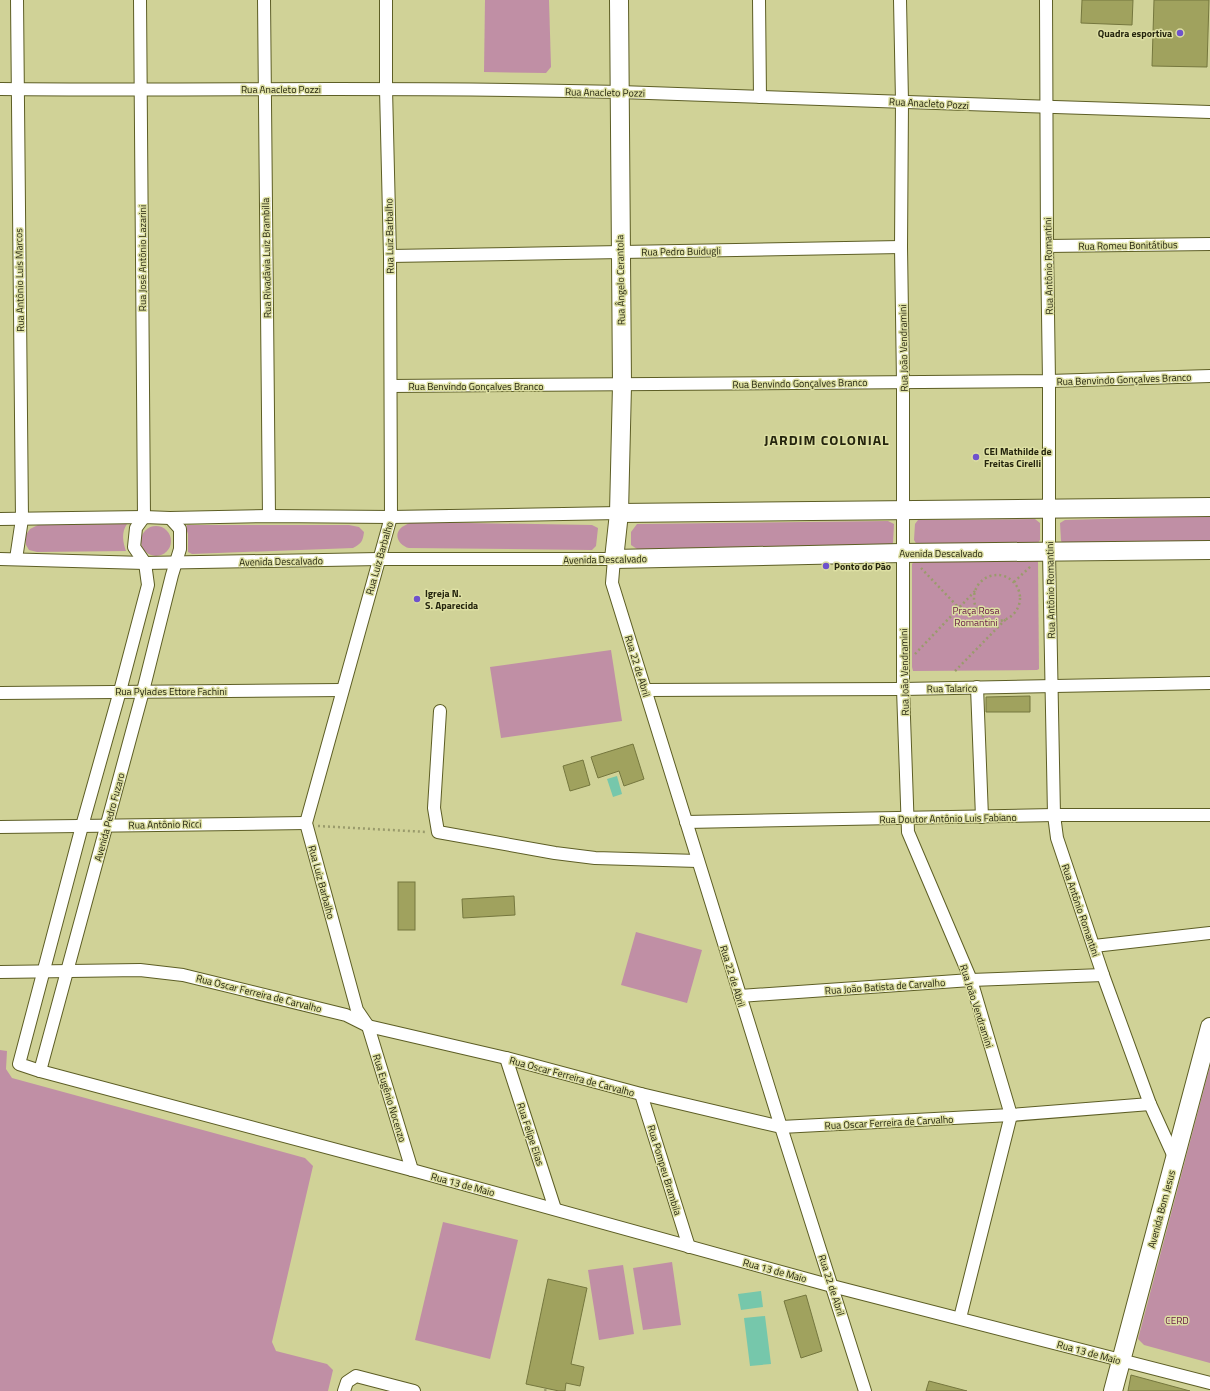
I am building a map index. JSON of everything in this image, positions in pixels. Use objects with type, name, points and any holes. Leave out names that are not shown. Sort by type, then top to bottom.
[{"type":"street","name":"Rua Antônio Luis Marcos","points":[[16,559],[22,519],[17,0]]},
{"type":"street","name":"Rua José Antônio Lazarini","points":[[140,0],[144,517]]},
{"type":"street","name":"Rua Rivadávia Luiz Brambilla","points":[[264,0],[269,516]]},
{"type":"street","name":"Rua Luiz Barbalho","points":[[368,1026],[357,1010],[306,823],[391,516],[390,256],[386,89],[386,0]]},
{"type":"street","name":"Rua Ângelo Cerantola","points":[[614,559],[619,513],[622,385],[619,0]]},
{"type":"street","points":[[759,0],[760,98]]},
{"type":"street","name":"Rua João Vendramini","points":[[900,0],[902,101],[901,247],[903,382],[903,689],[908,832],[971,980],[1011,1115]]},
{"type":"street","name":"Rua Antônio Romantini","points":[[1046,0],[1047,246],[1050,381],[1049,510],[1054,816],[1057,838],[1103,975],[1150,1104],[1175,1159]]},
{"type":"street","name":"Rua Anacleto Pozzi","points":[[0,89],[386,89],[619,92],[760,98],[902,101],[1047,108],[1210,112]]},
{"type":"street","name":"Rua Romeu Bonitátibus","points":[[1047,246],[1210,244]]},
{"type":"street","name":"Rua Pedro Buidugli","points":[[390,256],[901,247]]},
{"type":"street","name":"Rua Benvindo Gonçalves Branco","points":[[391,386],[1050,381],[1210,376]]},
{"type":"street","points":[[0,519],[1210,508]]},
{"type":"street","points":[[43,972],[148,585],[145,563],[134,547],[136,528],[144,517]]},
{"type":"street","points":[[170,518],[180,529],[180,549],[175,562]]},
{"type":"street","name":"Avenida Descalvado","points":[[0,559],[145,563],[379,559],[614,559],[902,553],[1050,553],[1210,550]]},
{"type":"street","name":"Rua 22 de Abril","points":[[614,559],[612,583],[781,1127],[865,1391]]},
{"type":"street","name":"Avenida Pedro Fuzaro","points":[[40,1071],[143,691],[175,562]]},
{"type":"street","name":"Rua Talarico","points":[[646,690],[903,689],[1210,683]]},
{"type":"street","points":[[977,687],[982,817]]},
{"type":"street","name":"Rua Pylades Ettore Fachini","points":[[0,693],[342,690]]},
{"type":"street","points":[[440,711],[434,808],[438,832],[555,853],[595,858],[698,861]]},
{"type":"street","name":"Rua Doutor Antônio Luis Fabiano","points":[[686,822],[1210,815]]},
{"type":"street","name":"Rua Antônio Ricci","points":[[0,827],[306,823]]},
{"type":"street","points":[[1094,946],[1210,933]]},
{"type":"street","name":"Rua Oscar Ferreira de Carvalho","points":[[0,972],[140,970],[183,974],[346,1015],[368,1026],[506,1058],[641,1094],[781,1127],[1011,1115],[1150,1104]]},
{"type":"street","name":"Rua 13 de Maio","points":[[43,972],[19,1064],[40,1071],[555,1209],[832,1286],[1210,1384]]},
{"type":"street","name":"Rua João Batista de Carvalho","points":[[740,996],[971,980],[1103,975]]},
{"type":"street","name":"Rua Eugênio Nocenzo","points":[[368,1026],[412,1170]]},
{"type":"street","name":"Avenida Bom Jesus","points":[[1113,1391],[1210,1027]]},
{"type":"street","name":"Rua Felipe Elias","points":[[506,1058],[555,1209]]},
{"type":"street","name":"Rua Pompeu Brambila","points":[[641,1094],[689,1247]]},
{"type":"street","points":[[960,1318],[1011,1115]]},
{"type":"street","points":[[344,1391],[347,1382],[356,1376],[414,1391]]},
{"type":"path","points":[[1014,582],[1034,564]]},
{"type":"path","points":[[919,566],[959,608]]},
{"type":"path","points":[[912,657],[985,579],[1000,575],[1008,578],[1014,582],[1020,596],[1020,603],[1017,610],[1006,619],[955,671]]},
{"type":"path","points":[[975,591],[975,606],[984,617],[999,621],[1006,619]]},
{"type":"path","points":[[306,823],[320,826],[438,832]]},
{"type":"green space","points":[[485,0],[549,0],[551,67],[546,73],[484,72]]},
{"type":"green space","points":[[1210,516],[1210,542],[1064,544],[1061,541],[1060,523],[1065,520]]},
{"type":"green space","points":[[1035,519],[1040,523],[1040,540],[1037,544],[917,545],[914,540],[915,524],[918,520]]},
{"type":"green space","points":[[888,521],[894,524],[893,543],[889,547],[637,549],[631,545],[631,532],[637,524]]},
{"type":"green space","points":[[411,522],[592,525],[598,528],[596,546],[592,550],[409,548],[400,543],[397,537],[399,530]]},
{"type":"green space","points":[[127,524],[123,534],[123,541],[126,551],[37,552],[29,550],[26,545],[25,536],[30,529],[38,525]]},
{"type":"green space","points":[[187,525],[349,525],[359,527],[364,532],[361,542],[353,548],[192,554],[188,552]]},
{"type":"green space","points":[[156,526],[167,530],[171,541],[167,552],[156,556],[145,552],[141,541],[145,530]]},
{"type":"green space","name":"Praça Rosa Romantini","points":[[1038,560],[1039,669],[913,671],[912,564],[914,561]]},
{"type":"green space","points":[[611,650],[622,721],[501,738],[490,667]]},
{"type":"green space","points":[[636,932],[702,950],[687,1003],[621,985]]},
{"type":"green space","points":[[0,1050],[7,1051],[6,1069],[12,1078],[305,1158],[313,1166],[272,1342],[276,1351],[327,1364],[333,1370],[328,1391],[0,1391]]},
{"type":"green space","name":"CERD","points":[[1210,1066],[1210,1363],[1144,1345],[1138,1339]]},
{"type":"green space","points":[[443,1222],[518,1240],[490,1359],[415,1340]]},
{"type":"green space","points":[[672,1262],[681,1325],[643,1330],[633,1268]]},
{"type":"green space","points":[[623,1265],[634,1334],[599,1340],[588,1270]]},
{"type":"shaded area","points":[[617,776],[622,794],[613,797],[607,779]]},
{"type":"shaded area","points":[[761,1291],[763,1307],[741,1310],[738,1294]]},
{"type":"shaded area","points":[[765,1316],[771,1364],[750,1366],[744,1318]]},
{"type":"building","points":[[1082,0],[1133,0],[1132,25],[1081,23]]},
{"type":"building","name":"Quadra esportiva","points":[[1154,0],[1209,0],[1207,67],[1152,66]]},
{"type":"building","points":[[1030,696],[1030,712],[986,712],[986,697]]},
{"type":"building","points":[[633,744],[644,779],[624,786],[619,771],[598,778],[591,757]]},
{"type":"building","points":[[583,760],[590,785],[570,791],[563,766]]},
{"type":"building","points":[[398,882],[415,882],[415,930],[398,930]]},
{"type":"building","points":[[514,896],[515,915],[463,918],[462,899]]},
{"type":"building","points":[[548,1279],[587,1288],[571,1364],[584,1367],[580,1386],[566,1383],[565,1391],[526,1384]]},
{"type":"building","points":[[806,1295],[822,1351],[801,1358],[784,1301]]},
{"type":"building","points":[[1131,1375],[1190,1391],[1128,1391]]},
{"type":"building","points":[[929,1381],[967,1391],[926,1391]]},
{"type":"place","name":"Quadra esportiva","points":[[1180,33]]},
{"type":"place","name":"CEI Mathilde de Freitas Cirelli","points":[[976,457]]},
{"type":"place","name":"Ponto do Pão","points":[[826,566]]},
{"type":"place","name":"Igreja N. S. Aparecida","points":[[417,599]]},
{"type":"district","name":"JARDIM COLONIAL","points":[[827,440]]}]
